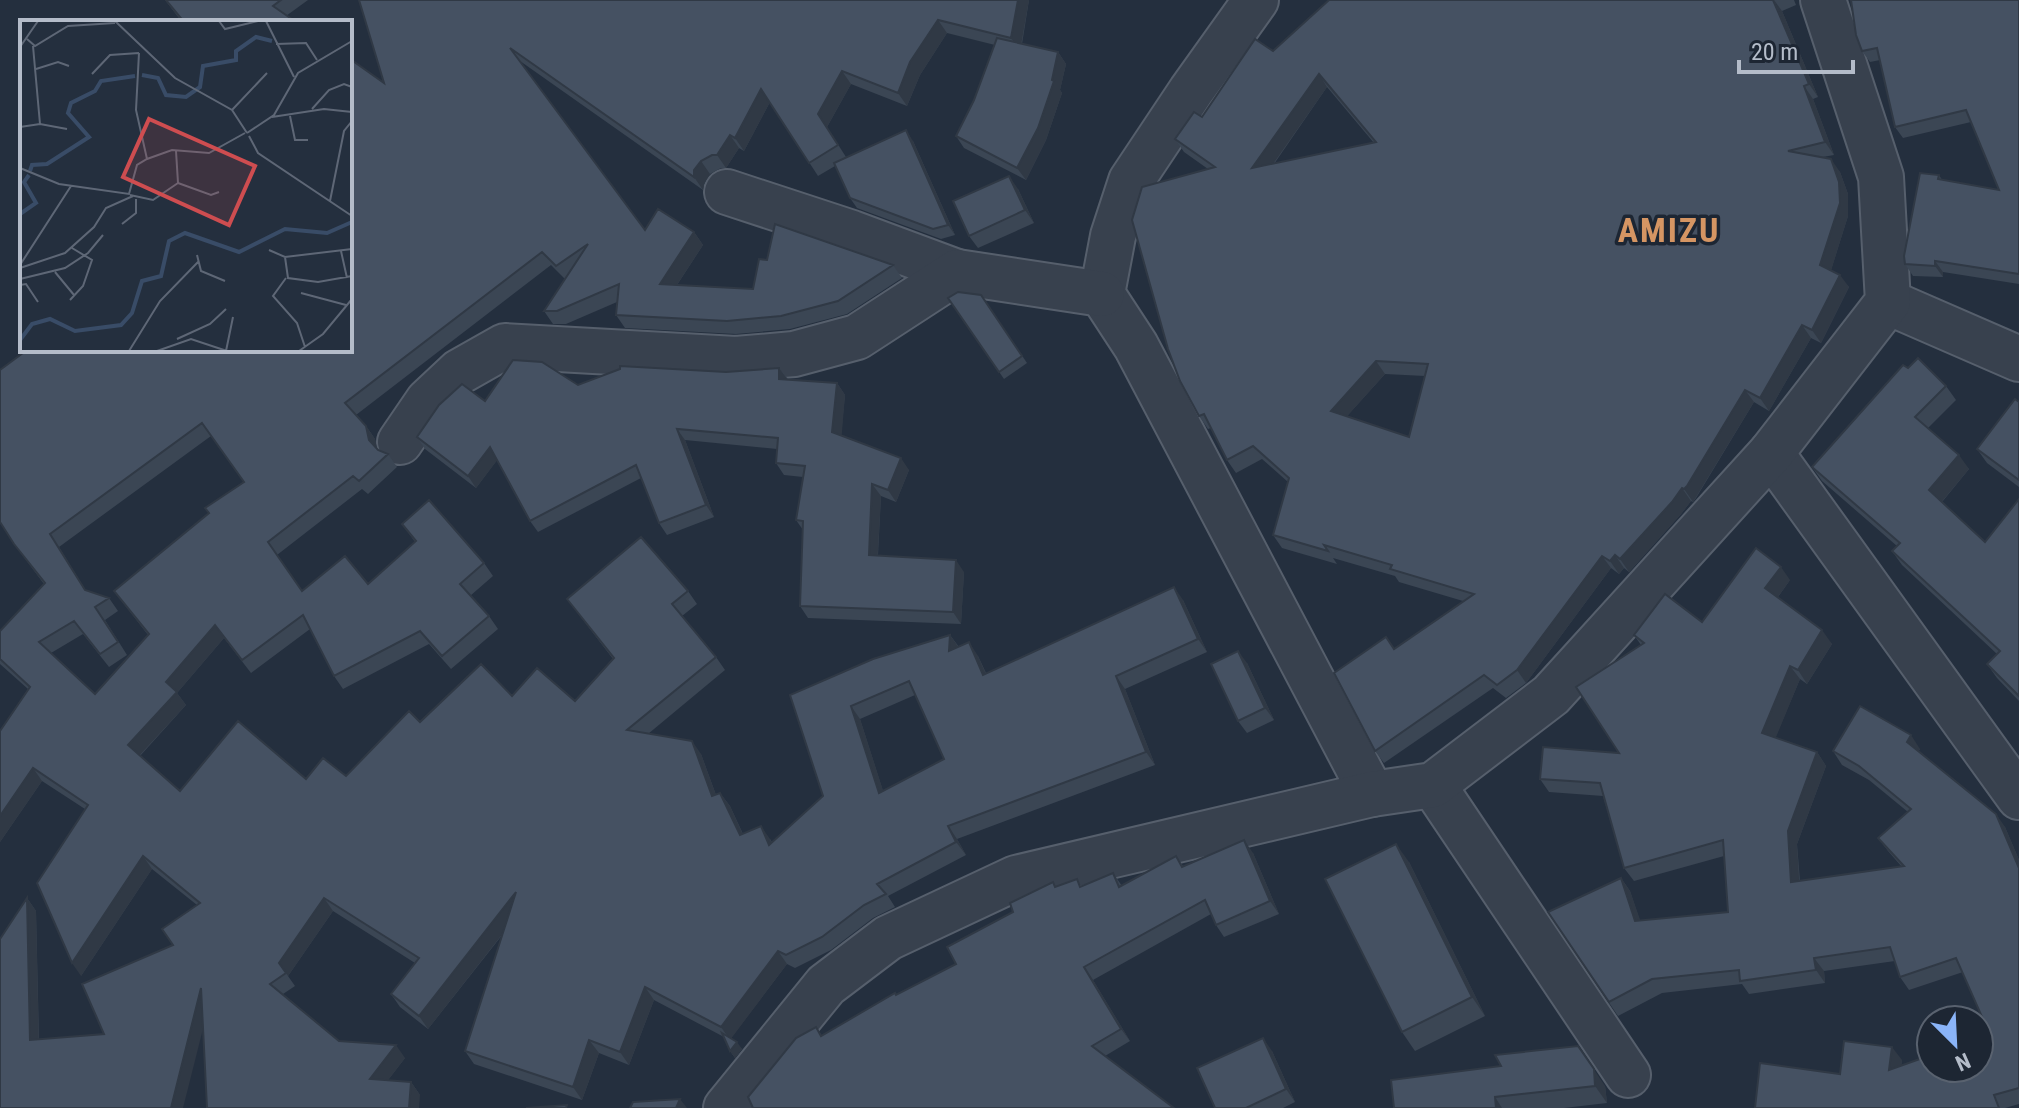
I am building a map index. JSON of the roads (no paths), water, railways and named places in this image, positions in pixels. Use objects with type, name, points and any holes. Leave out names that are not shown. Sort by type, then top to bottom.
[{"type":"street","points":[[1256,0],[1131,181],[1113,236],[1102,294],[1136,346],[1372,794]]},
{"type":"street","points":[[726,1108],[826,985],[888,938],[1016,878],[1372,794],[1433,785],[1551,695],[1771,453],[1888,302],[1881,177],[1823,0]]},
{"type":"street","points":[[727,192],[957,272],[1102,294]]},
{"type":"street","points":[[400,442],[428,401],[459,372],[505,346],[736,359],[794,354],[857,337],[957,272]]},
{"type":"street","points":[[1888,302],[2019,359]]},
{"type":"street","points":[[1771,453],[2019,797]]},
{"type":"street","points":[[1433,785],[1628,1075]]},
{"type":"district","name":"AMIZU","points":[[1669,230]]}]
